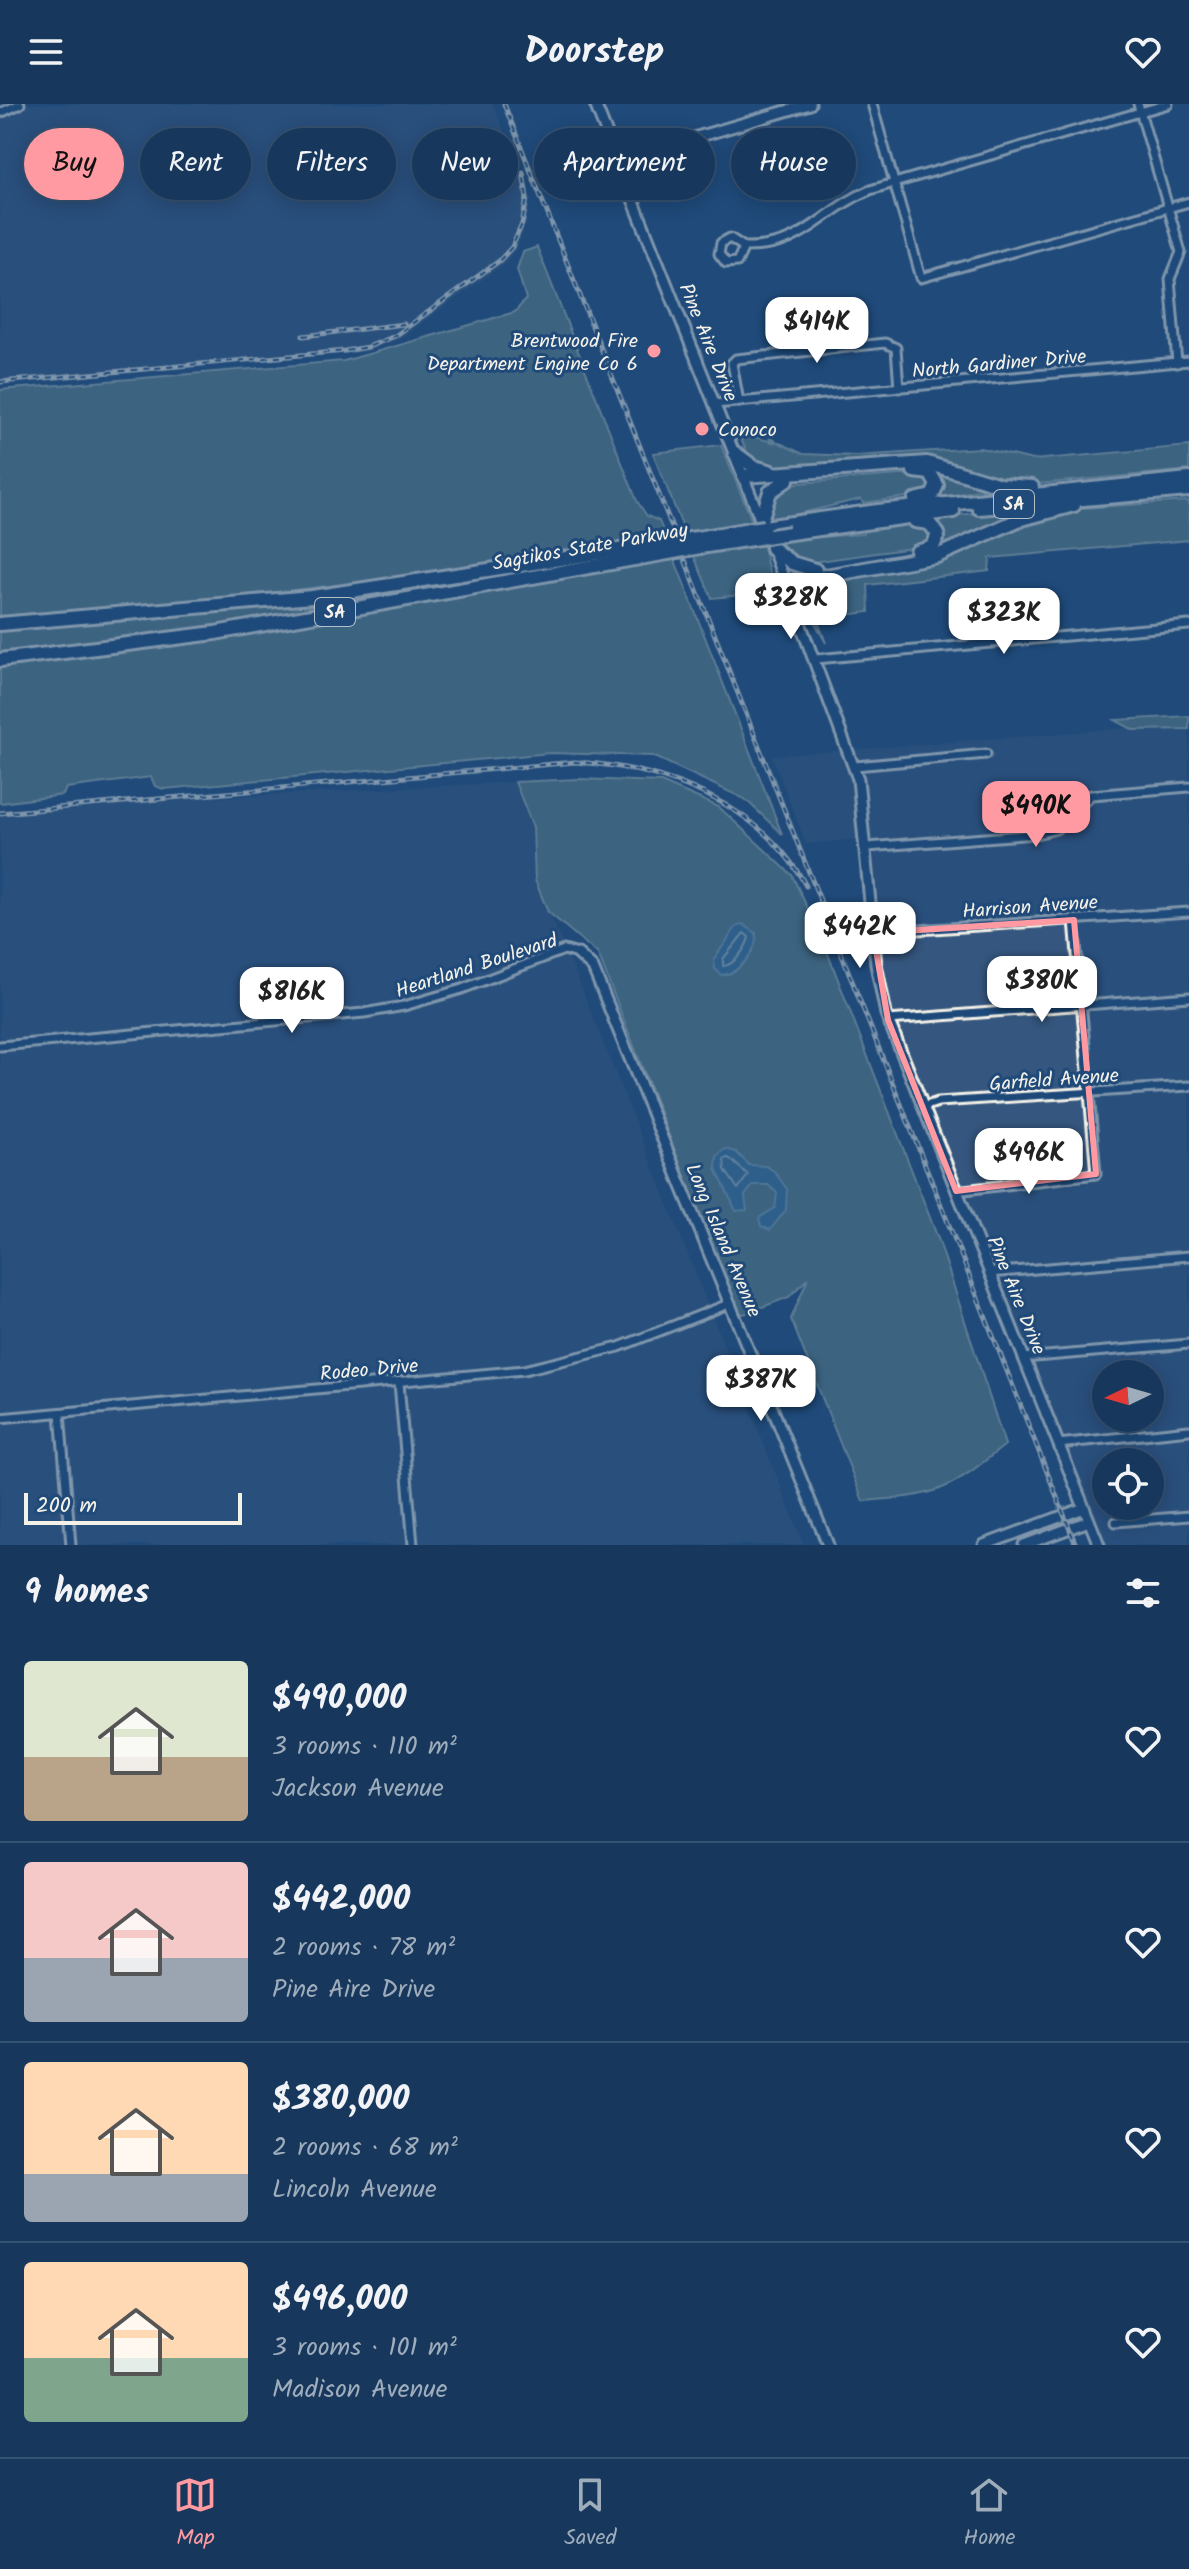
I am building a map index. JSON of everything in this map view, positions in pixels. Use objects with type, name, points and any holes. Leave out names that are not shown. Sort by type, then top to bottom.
[{"type":"highway","points":[[735,453],[763,470],[790,475],[919,471],[935,476],[937,488],[929,498],[875,516]]},
{"type":"highway","points":[[745,479],[927,463],[1000,485],[1075,489]]},
{"type":"highway","points":[[761,520],[770,492],[790,475]]},
{"type":"highway","name":"Sagtikos State Parkway","points":[[0,660],[215,633],[698,542],[789,528],[1075,489],[1189,479]]},
{"type":"highway","name":"Sagtikos State Parkway","points":[[875,516],[1074,497],[1189,490]]},
{"type":"highway","points":[[772,548],[814,574],[948,553],[1043,511],[1156,492]]},
{"type":"highway","points":[[785,580],[922,552],[933,547],[938,537],[935,527],[926,521],[875,516]]},
{"type":"highway","name":"Sagtikos State Parkway","points":[[0,624],[312,597],[666,548]]},
{"type":"highway","points":[[797,611],[803,591],[814,574]]},
{"type":"street","points":[[0,113],[20,104]]},
{"type":"street","name":"Pine Aire Drive","points":[[595,104],[605,128]]},
{"type":"street","points":[[715,132],[810,104]]},
{"type":"street","points":[[872,104],[921,278],[1189,202]]},
{"type":"street","points":[[744,247],[787,243],[845,200],[1139,108],[1168,104]]},
{"type":"street","points":[[1139,108],[1181,252],[1178,266],[1170,279],[1177,363]]},
{"type":"street","name":"Pine Aire Drive","points":[[634,200],[816,659],[855,766],[867,847],[879,984],[888,1020],[1099,1545]]},
{"type":"street","points":[[1178,266],[1189,265]]},
{"type":"street","points":[[739,402],[732,363],[736,359],[885,343],[896,348],[899,388]]},
{"type":"street","name":"North Gardiner Drive","points":[[715,404],[1189,361]]},
{"type":"street","points":[[816,659],[1189,625]]},
{"type":"street","points":[[855,766],[986,754]]},
{"type":"street","points":[[867,847],[1036,834],[1056,829],[1091,795],[1189,787]]},
{"type":"street","name":"Harrison Avenue","points":[[873,933],[1189,912]]},
{"type":"street","points":[[956,1191],[1096,1174],[1074,920]]},
{"type":"street","name":"Heartland Boulevard","points":[[0,1046],[364,1013],[435,998],[564,950],[578,954]]},
{"type":"street","name":"Long Island Avenue","points":[[578,954],[593,968],[828,1545]]},
{"type":"street","points":[[888,1020],[1189,997]]},
{"type":"street","name":"Garfield Avenue","points":[[923,1107],[938,1102],[1189,1086]]},
{"type":"street","points":[[989,1273],[1189,1256]]},
{"type":"street","name":"Rodeo Drive","points":[[0,1418],[399,1383],[559,1364],[619,1347],[731,1303]]},
{"type":"street","points":[[1023,1358],[1189,1344]]},
{"type":"street","points":[[399,1383],[413,1545]]},
{"type":"street","points":[[60,1413],[71,1545]]},
{"type":"street","points":[[1058,1444],[1189,1430]]},
{"type":"street","points":[[984,1545],[1084,1508]]},
{"type":"street","points":[[1116,1522],[1189,1516]]},
{"type":"street","points":[[1024,1545],[1089,1521]]},
{"type":"highlighted area","points":[[1074,920],[1096,1174],[956,1191],[888,1020],[873,933]]},
{"type":"shaded area","points":[[0,104],[493,104],[503,128],[412,128],[412,200],[518,200],[518,166],[531,198],[517,248],[504,264],[398,340],[365,352],[0,384]]},
{"type":"shaded area","points":[[1189,723],[1189,1545],[1099,1545],[871,977],[860,839],[806,844],[772,756]]},
{"type":"shaded area","points":[[515,782],[533,827],[535,880],[578,979],[804,1545],[0,1545],[0,809]]},
{"type":"green space","points":[[537,247],[637,501],[647,516],[659,521],[665,536],[390,579],[234,597],[0,616],[0,390],[344,361],[515,312],[526,299],[517,269],[523,252]]},
{"type":"green space","points":[[738,433],[773,442],[769,438],[803,454],[856,456],[980,448],[1033,460],[1189,446],[1189,470],[1037,484],[997,479],[926,456],[859,460],[846,465],[766,467],[748,454]]},
{"type":"green space","points":[[721,445],[752,521],[685,533],[653,453]]},
{"type":"green space","points":[[930,466],[997,486],[936,499],[943,485]]},
{"type":"green space","points":[[925,473],[935,482],[928,494],[863,503],[861,499],[776,519],[785,539],[863,534],[864,530],[921,523],[935,536],[926,546],[805,563],[783,545],[770,517],[773,498],[787,484]]},
{"type":"green space","points":[[1189,501],[1189,540],[990,558],[989,571],[868,585],[869,612],[817,619],[826,643],[805,604],[806,595],[818,581],[954,555],[1003,530],[1067,509]]},
{"type":"green space","points":[[1038,506],[1040,510],[936,554],[943,533],[932,518]]},
{"type":"green space","points":[[762,543],[774,592],[712,598],[693,554]]},
{"type":"green space","points":[[674,558],[782,834],[745,799],[653,756],[550,753],[164,789],[155,786],[151,777],[66,788],[63,795],[0,803],[0,665],[193,643]]},
{"type":"green space","points":[[413,590],[413,595],[154,636],[0,655],[0,630],[152,619]]},
{"type":"green space","points":[[1189,716],[1189,729],[1134,730],[1115,720]]},
{"type":"green space","points":[[579,779],[661,782],[719,807],[792,875],[823,941],[939,1241],[1005,1445],[954,1482],[926,1493],[863,1501],[791,1319],[808,1278],[789,1297],[744,1314],[738,1312],[598,954],[548,912],[535,880],[533,827],[515,782]]},
{"type":"water","points":[[743,924],[756,933],[751,953],[741,966],[721,975],[715,969],[714,959],[736,927]]},
{"type":"water","points":[[725,1149],[736,1152],[749,1165],[766,1166],[774,1171],[787,1189],[786,1210],[770,1230],[761,1226],[759,1218],[775,1208],[777,1193],[768,1185],[753,1185],[745,1196],[747,1210],[736,1211],[716,1169],[717,1156]]},
{"type":"railway","points":[[504,104],[1076,1545]]},
{"type":"railway","points":[[0,382],[368,347],[395,336],[499,261],[512,247],[522,224],[527,198],[523,172]]},
{"type":"railway","points":[[303,336],[404,324]]},
{"type":"railway","points":[[0,813],[575,762],[642,772],[707,795],[763,832],[787,857],[806,886]]},
{"type":"place","name":"Brentwood Fire Department Engine Co 6","points":[[654,351]]},
{"type":"place","name":"Conoco","points":[[702,429]]}]
